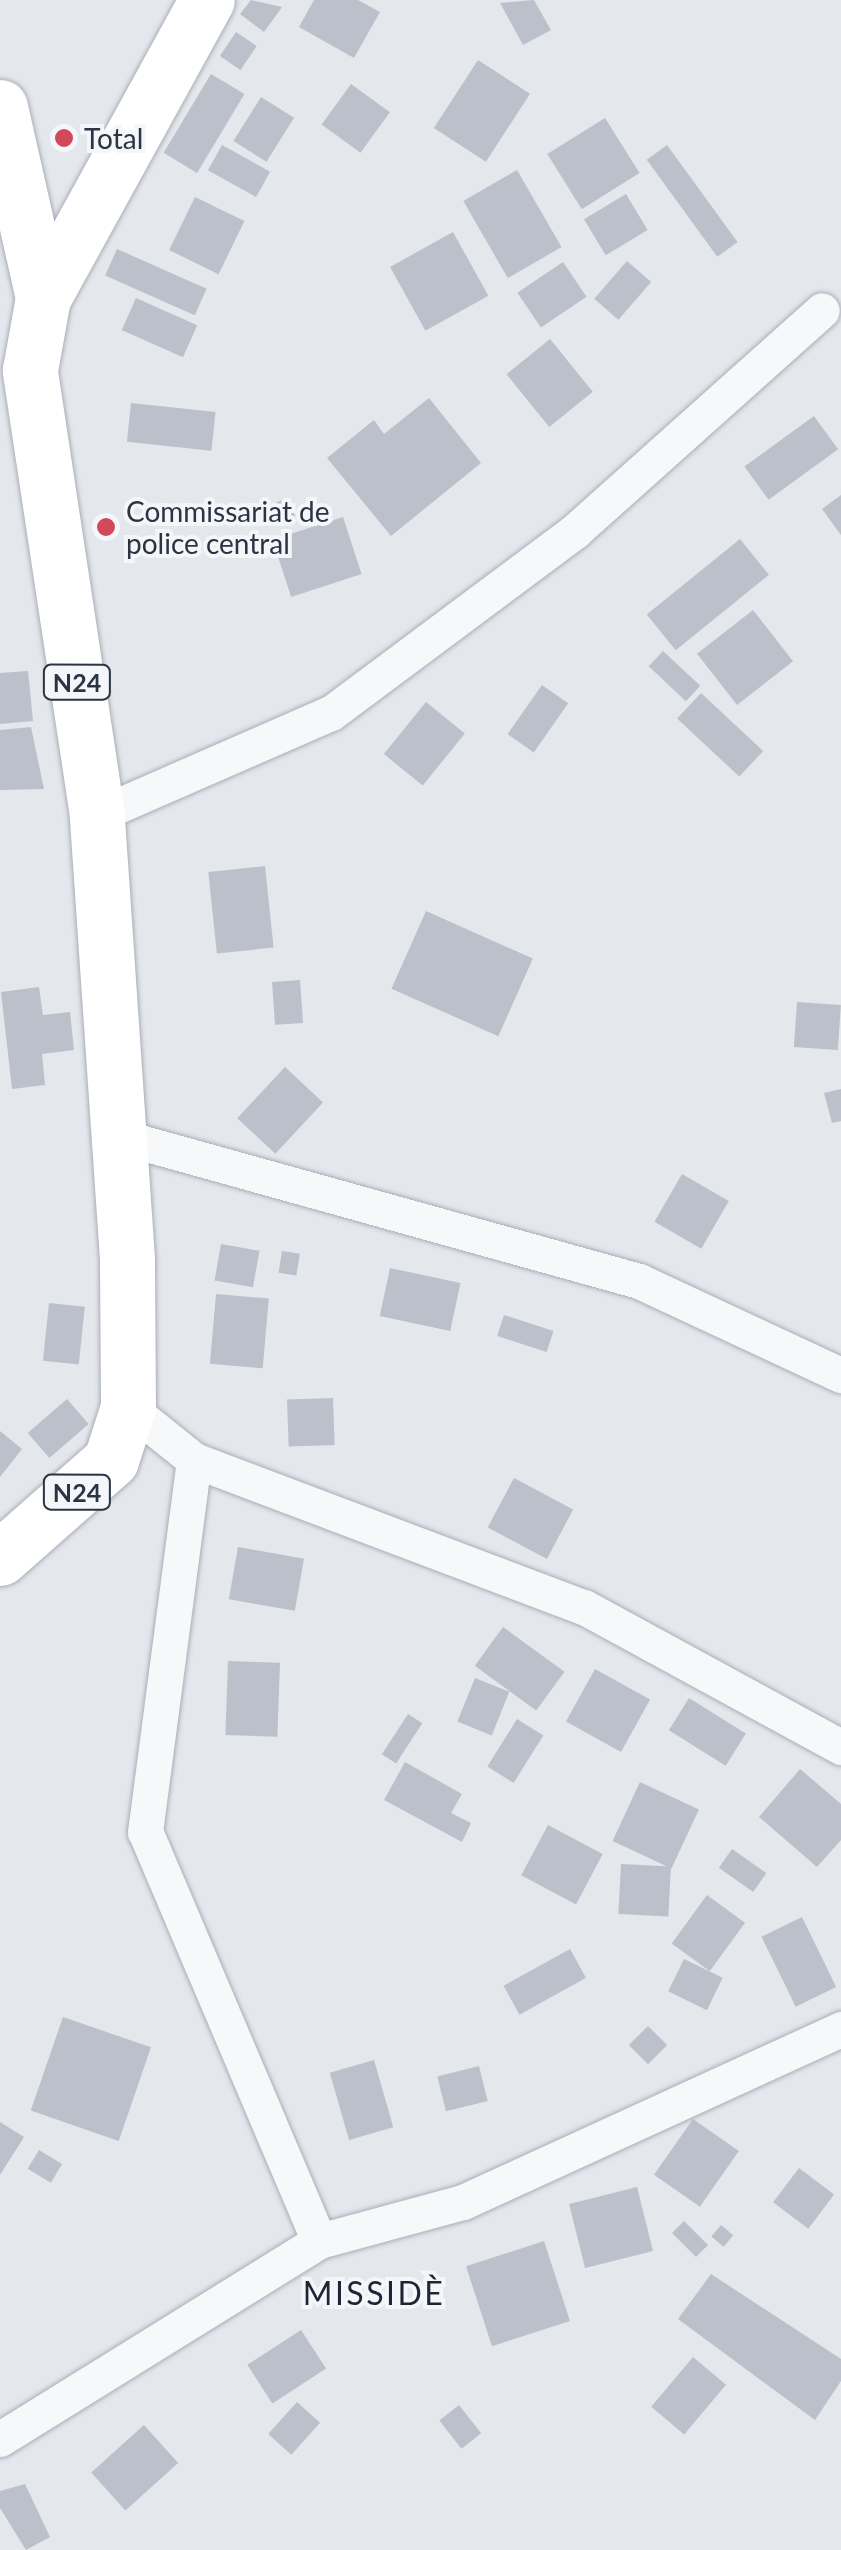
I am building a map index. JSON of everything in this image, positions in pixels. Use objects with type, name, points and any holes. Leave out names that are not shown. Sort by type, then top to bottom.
[{"type":"main road","name":"N24","points":[[0,1558],[111,1460],[128,1407],[118,1136],[97,815],[15,378],[43,298],[207,0]]},
{"type":"main road","points":[[0,107],[43,298]]},
{"type":"street","points":[[97,815],[332,713],[575,532],[822,310]]},
{"type":"street","points":[[118,1136],[639,1280],[841,1374]]},
{"type":"street","points":[[128,1407],[194,1460],[584,1607],[841,1746]]},
{"type":"street","points":[[194,1460],[144,1832],[319,2241]]},
{"type":"street","points":[[0,2439],[319,2241],[463,2202],[841,2030]]},
{"type":"building","points":[[251,0],[282,7],[264,32],[240,14]]},
{"type":"building","points":[[314,0],[358,0],[380,12],[354,58],[299,27]]},
{"type":"building","points":[[534,0],[551,30],[523,45],[500,3]]},
{"type":"building","points":[[236,32],[257,46],[241,70],[220,56]]},
{"type":"building","points":[[478,60],[530,94],[486,162],[434,128]]},
{"type":"building","points":[[211,74],[244,94],[197,173],[164,153]]},
{"type":"building","points":[[351,84],[390,112],[360,153],[322,124]]},
{"type":"building","points":[[261,97],[294,118],[267,162],[233,141]]},
{"type":"building","points":[[605,118],[639,173],[582,209],[547,154]]},
{"type":"building","points":[[222,145],[270,172],[256,197],[208,170]]},
{"type":"building","points":[[667,145],[738,242],[717,257],[647,160]]},
{"type":"building","points":[[517,170],[562,247],[508,278],[463,201]]},
{"type":"building","points":[[626,194],[648,230],[606,255],[584,219]]},
{"type":"building","points":[[195,197],[244,221],[219,274],[169,250]]},
{"type":"building","points":[[453,232],[488,296],[425,331],[390,267]]},
{"type":"building","points":[[117,249],[207,289],[195,315],[105,275]]},
{"type":"building","points":[[627,261],[651,282],[618,320],[594,299]]},
{"type":"building","points":[[563,262],[586,297],[541,328],[517,293]]},
{"type":"building","points":[[136,298],[197,325],[183,357],[122,330]]},
{"type":"building","points":[[550,339],[593,392],[549,427],[506,374]]},
{"type":"building","points":[[429,398],[481,463],[391,536],[327,458],[374,420],[384,434]]},
{"type":"building","points":[[131,403],[216,412],[211,451],[127,442]]},
{"type":"building","points":[[814,416],[838,449],[769,500],[744,467]]},
{"type":"building","points":[[841,495],[841,535],[822,509]]},
{"type":"building","points":[[288,498],[295,516],[267,526],[260,509]]},
{"type":"building","points":[[343,517],[362,574],[291,597],[273,540]]},
{"type":"building","points":[[740,539],[769,575],[676,650],[647,615]]},
{"type":"building","points":[[753,610],[793,661],[737,705],[697,654]]},
{"type":"building","points":[[663,651],[700,686],[686,701],[649,666]]},
{"type":"building","points":[[28,671],[33,721],[0,724],[0,673]]},
{"type":"building","points":[[542,685],[568,703],[534,753],[508,734]]},
{"type":"building","points":[[701,693],[763,751],[739,777],[677,719]]},
{"type":"building","points":[[426,702],[465,733],[423,786],[384,754]]},
{"type":"building","points":[[31,727],[44,789],[0,790],[0,730]]},
{"type":"building","points":[[265,866],[274,948],[217,954],[208,872]]},
{"type":"building","points":[[426,911],[533,959],[498,1036],[391,989]]},
{"type":"building","points":[[300,980],[303,1023],[275,1025],[272,982]]},
{"type":"building","points":[[39,987],[43,1015],[70,1012],[74,1050],[42,1054],[45,1085],[12,1089],[1,992]]},
{"type":"building","points":[[797,1002],[841,1005],[838,1050],[794,1047]]},
{"type":"building","points":[[285,1067],[323,1102],[275,1154],[237,1118]]},
{"type":"building","points":[[841,1089],[841,1121],[832,1123],[824,1093]]},
{"type":"building","points":[[682,1174],[729,1201],[701,1249],[654,1222]]},
{"type":"building","points":[[221,1244],[259,1251],[253,1287],[215,1280]]},
{"type":"building","points":[[282,1251],[300,1254],[296,1276],[279,1273]]},
{"type":"building","points":[[390,1268],[460,1283],[450,1331],[380,1316]]},
{"type":"building","points":[[216,1294],[269,1299],[263,1368],[210,1364]]},
{"type":"building","points":[[49,1303],[85,1307],[79,1364],[43,1361]]},
{"type":"building","points":[[504,1315],[553,1331],[547,1352],[497,1336]]},
{"type":"building","points":[[333,1398],[335,1445],[289,1447],[287,1400]]},
{"type":"building","points":[[67,1399],[89,1424],[49,1458],[28,1433]]},
{"type":"building","points":[[0,1431],[22,1449],[0,1477]]},
{"type":"building","points":[[514,1478],[573,1509],[547,1559],[488,1527]]},
{"type":"building","points":[[238,1547],[304,1559],[295,1611],[229,1599]]},
{"type":"building","points":[[503,1627],[564,1672],[536,1711],[475,1666]]},
{"type":"building","points":[[228,1661],[280,1663],[277,1737],[225,1735]]},
{"type":"building","points":[[595,1669],[650,1700],[621,1752],[566,1721]]},
{"type":"building","points":[[475,1678],[509,1692],[492,1735],[457,1722]]},
{"type":"building","points":[[689,1698],[746,1734],[726,1766],[669,1730]]},
{"type":"building","points":[[408,1714],[422,1723],[396,1764],[382,1754]]},
{"type":"building","points":[[517,1719],[543,1735],[514,1783],[487,1766]]},
{"type":"building","points":[[405,1762],[462,1794],[451,1813],[471,1823],[462,1842],[384,1800]]},
{"type":"building","points":[[800,1769],[841,1804],[841,1840],[817,1867],[759,1817]]},
{"type":"building","points":[[640,1782],[699,1809],[671,1868],[613,1841]]},
{"type":"building","points":[[548,1825],[603,1854],[576,1904],[521,1875]]},
{"type":"building","points":[[732,1849],[766,1873],[753,1892],[719,1868]]},
{"type":"building","points":[[621,1864],[671,1867],[668,1917],[618,1914]]},
{"type":"building","points":[[707,1895],[745,1923],[710,1971],[672,1944]]},
{"type":"building","points":[[802,1917],[836,1987],[796,2007],[762,1937]]},
{"type":"building","points":[[570,1949],[586,1978],[520,2015],[504,1986]]},
{"type":"building","points":[[684,1959],[723,1978],[707,2010],[668,1991]]},
{"type":"building","points":[[63,2017],[151,2047],[119,2141],[31,2111]]},
{"type":"building","points":[[648,2026],[667,2045],[648,2064],[629,2045]]},
{"type":"building","points":[[374,2060],[393,2127],[349,2140],[330,2073]]},
{"type":"building","points":[[479,2066],[488,2101],[446,2111],[437,2076]]},
{"type":"building","points":[[693,2119],[739,2151],[700,2207],[654,2175]]},
{"type":"building","points":[[0,2122],[24,2137],[0,2175]]},
{"type":"building","points":[[39,2150],[62,2164],[51,2183],[28,2169]]},
{"type":"building","points":[[799,2168],[834,2194],[808,2229],[773,2202]]},
{"type":"building","points":[[637,2187],[653,2251],[585,2268],[569,2204]]},
{"type":"building","points":[[684,2221],[708,2245],[696,2257],[672,2233]]},
{"type":"building","points":[[721,2225],[733,2235],[724,2247],[711,2236]]},
{"type":"building","points":[[544,2241],[570,2321],[492,2346],[466,2266]]},
{"type":"building","points":[[711,2274],[841,2359],[841,2381],[815,2420],[678,2319]]},
{"type":"building","points":[[301,2330],[326,2369],[272,2403],[247,2365]]},
{"type":"building","points":[[693,2357],[726,2385],[684,2434],[651,2407]]},
{"type":"building","points":[[297,2402],[320,2423],[291,2455],[268,2434]]},
{"type":"building","points":[[459,2405],[481,2433],[461,2449],[439,2420]]},
{"type":"building","points":[[144,2425],[178,2463],[125,2510],[91,2473]]},
{"type":"building","points":[[25,2484],[50,2537],[26,2550],[0,2508],[0,2491]]},
{"type":"place","name":"Total","points":[[64,138]]},
{"type":"place","name":"Commissariat de police central","points":[[106,527]]},
{"type":"district","name":"MISSIDÈ","points":[[374,2293]]}]
